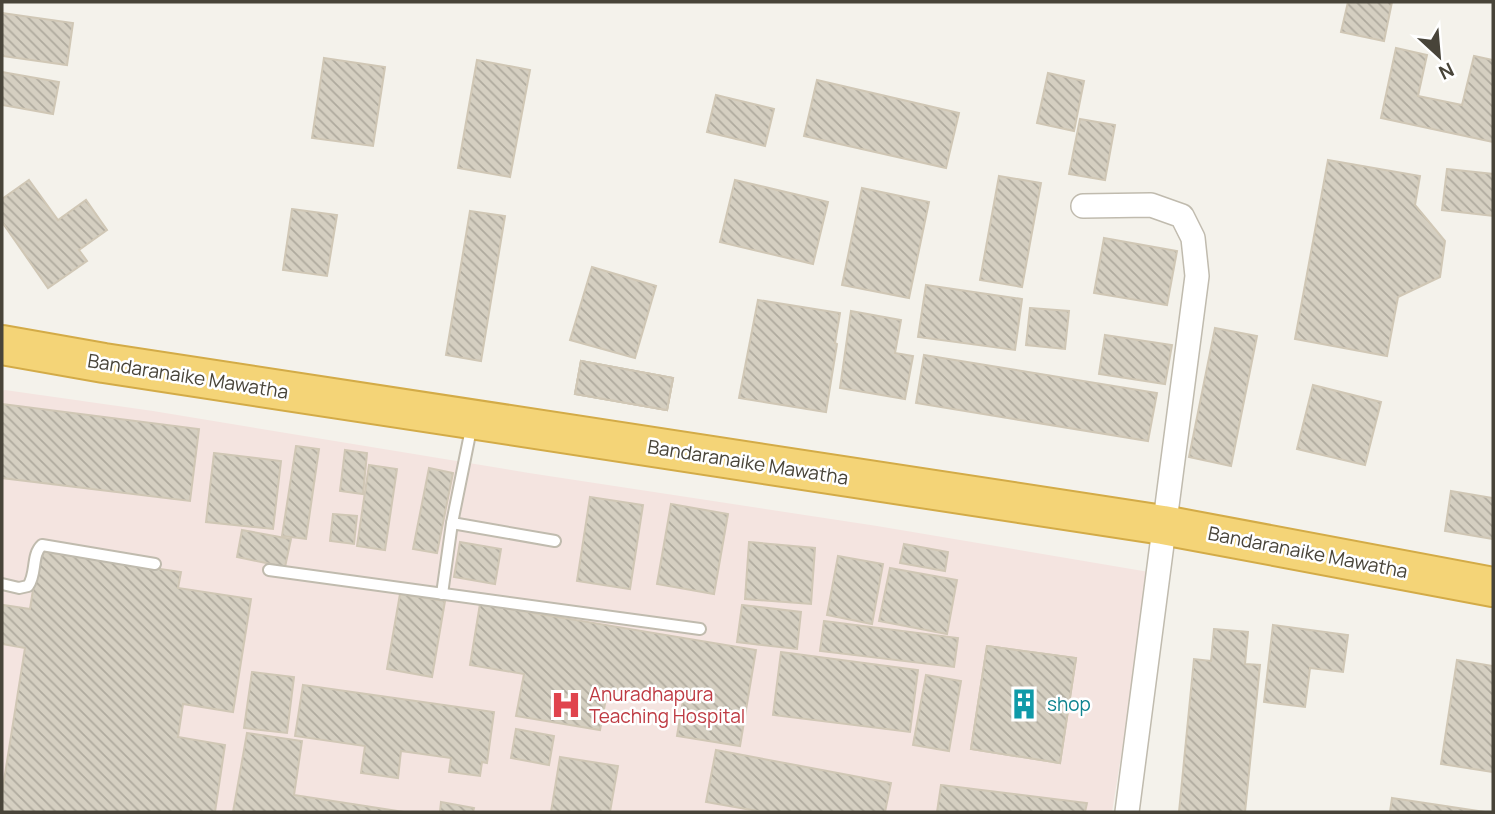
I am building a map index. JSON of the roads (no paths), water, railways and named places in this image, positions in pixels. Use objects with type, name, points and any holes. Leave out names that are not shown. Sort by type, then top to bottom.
[{"type":"highway","name":"Bandaranaike Mawatha","points":[[2,345],[104,363],[1163,525],[1493,587]]},
{"type":"street","points":[[1083,206],[1151,205],[1182,216],[1194,238],[1197,276],[1127,812]]},
{"type":"lane","points":[[442,594],[452,523],[473,420]]},
{"type":"lane","points":[[452,523],[555,541]]},
{"type":"lane","points":[[2,584],[28,586],[32,580],[36,551],[42,545],[155,564]]},
{"type":"lane","points":[[270,570],[699,629]]},
{"type":"place","name":"shop","points":[[1024,704]]},
{"type":"place","name":"Anuradhapura Teaching Hospital","points":[[566,705]]}]
